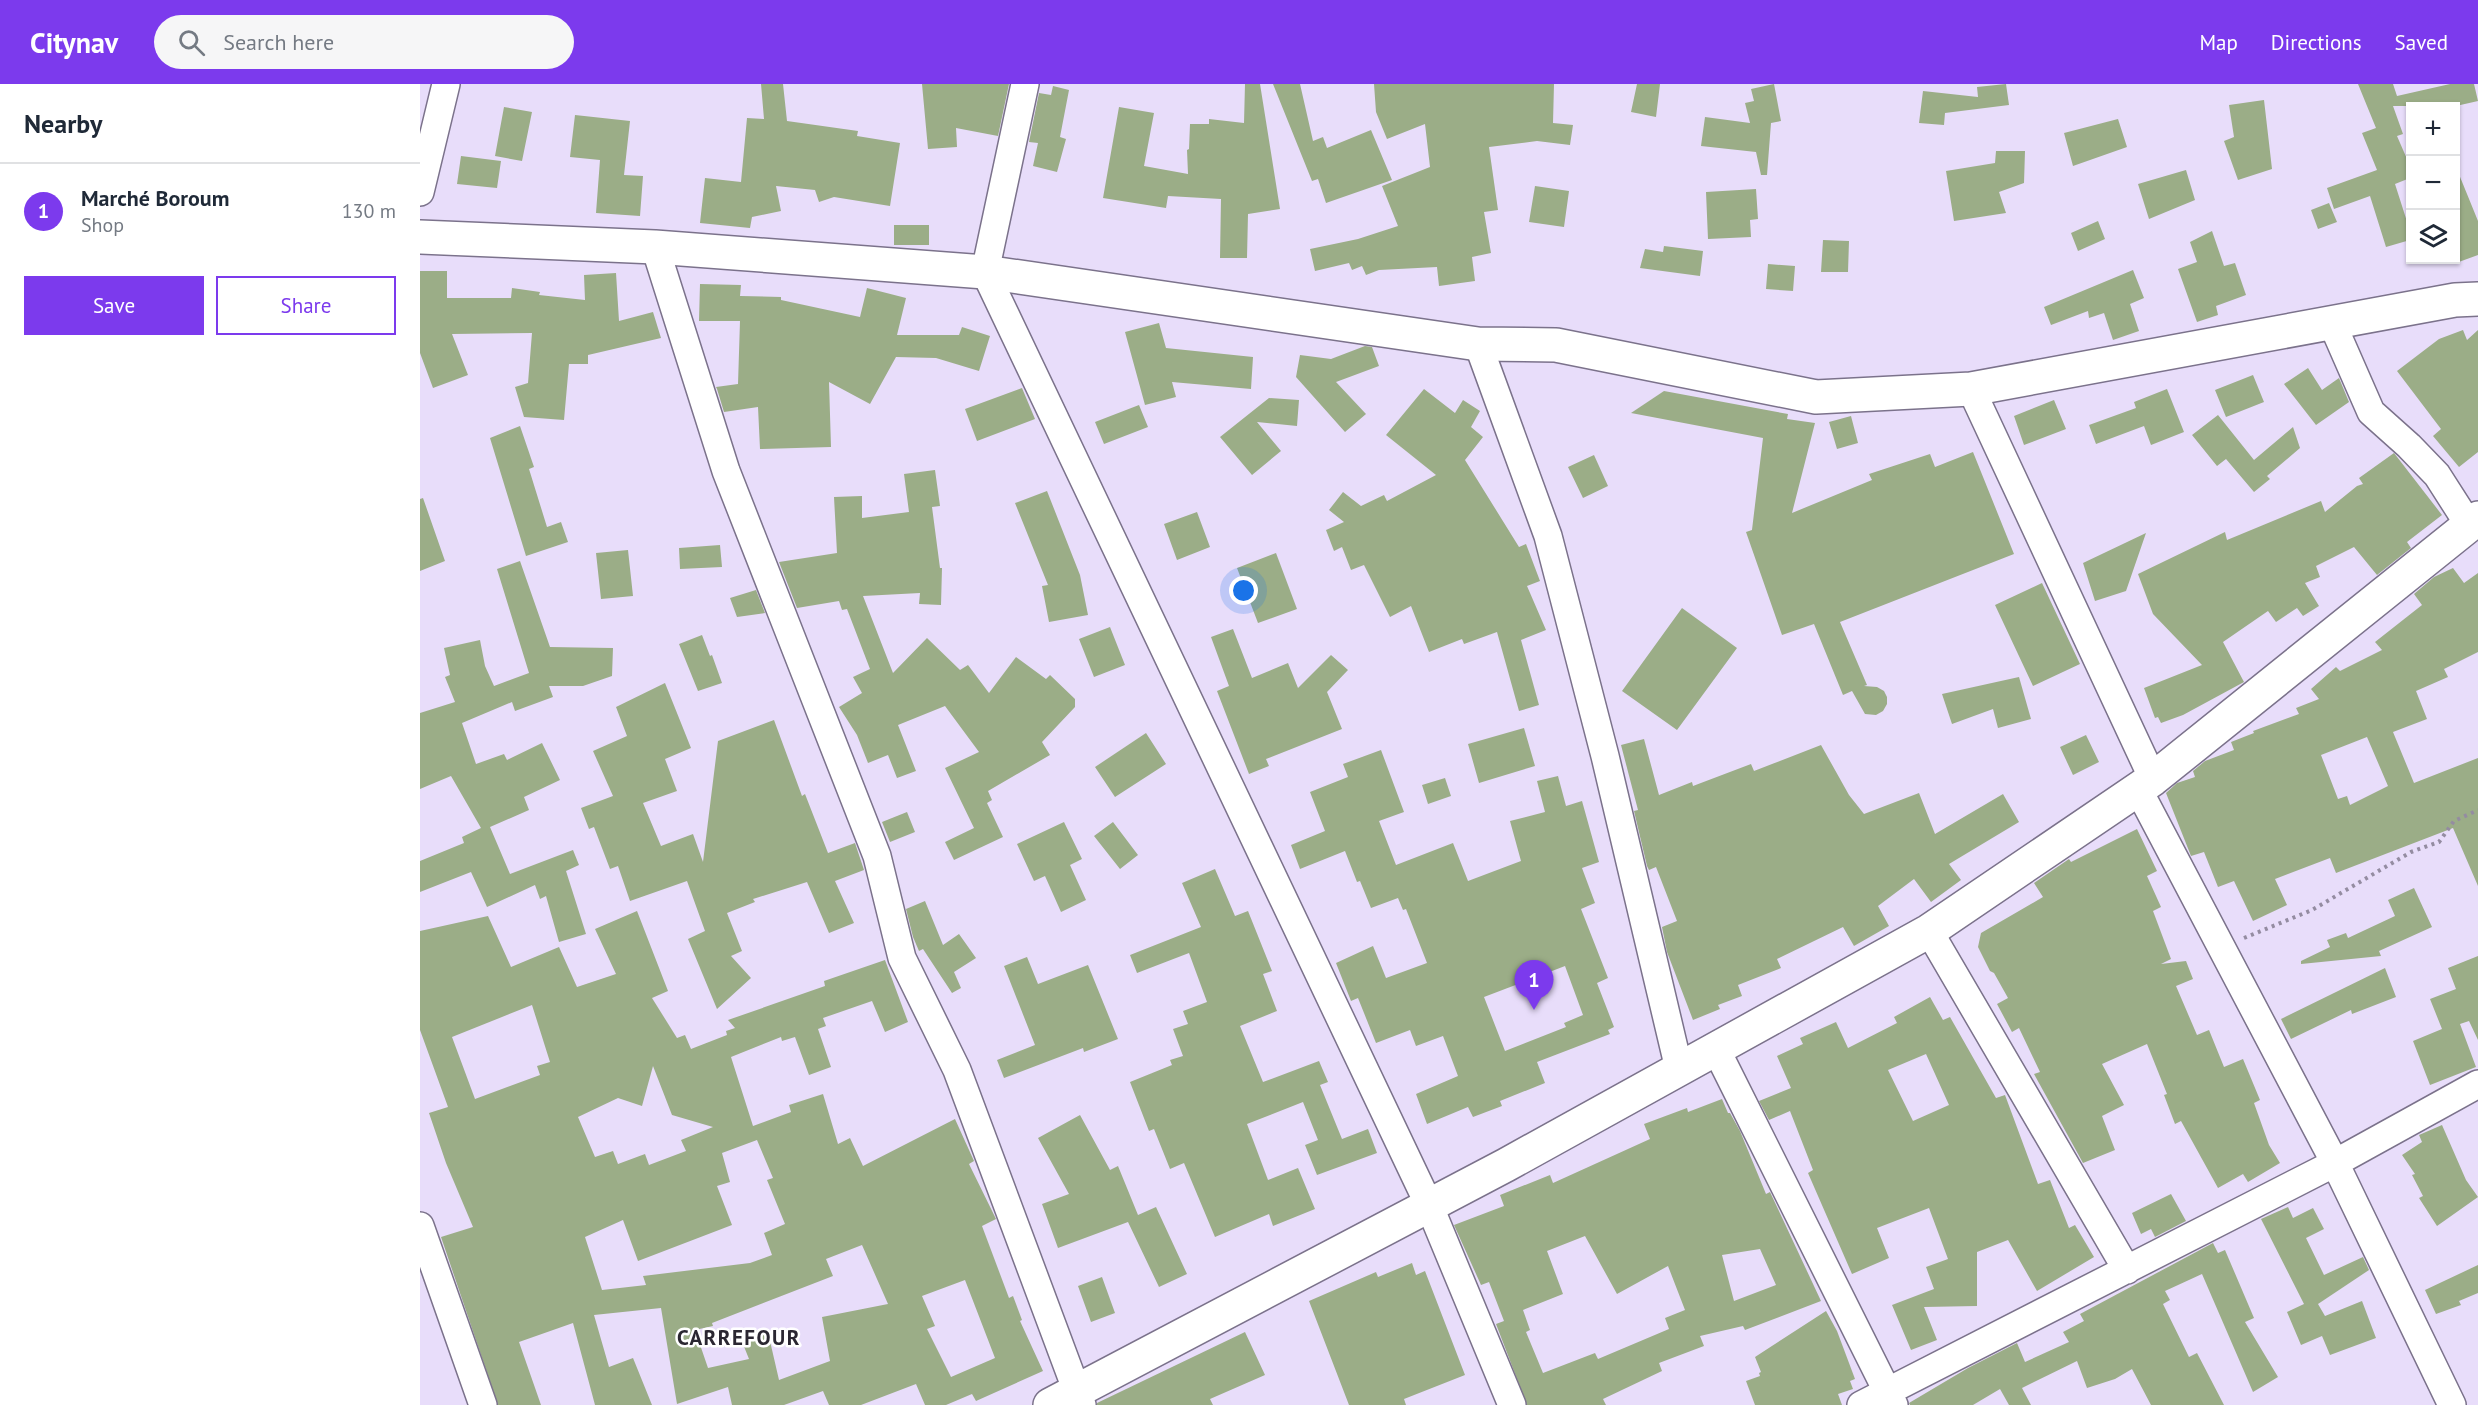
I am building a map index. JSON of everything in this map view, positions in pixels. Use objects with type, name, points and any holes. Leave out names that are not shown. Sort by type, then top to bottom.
[{"type":"street","points":[[420,192],[446,84]]},
{"type":"street","points":[[1025,84],[985,272],[1429,1205],[1512,1405]]},
{"type":"street","points":[[420,237],[655,247],[985,272],[1478,344],[1556,345],[1816,397],[1971,389],[2455,300],[2478,299]]},
{"type":"street","points":[[655,247],[726,471],[877,856],[902,958],[957,1070],[1070,1401],[1929,932],[2146,784],[2474,521],[2437,475],[2372,412],[2332,323]]},
{"type":"street","points":[[1478,344],[1548,536],[1605,756],[1679,1069]]},
{"type":"street","points":[[1971,389],[2221,947],[2335,1163],[2452,1405]]},
{"type":"street","points":[[1929,932],[2127,1270]]},
{"type":"street","points":[[1716,1049],[1890,1398]]},
{"type":"street","points":[[1861,1405],[1890,1398],[2127,1270],[2335,1163],[2478,1084]]},
{"type":"street","points":[[420,1227],[483,1405]]},
{"type":"path","points":[[2221,947],[2312,910],[2411,852],[2439,842],[2454,821],[2478,810]]},
{"type":"building","points":[[761,84],[783,84],[787,121],[858,131],[857,136],[900,143],[890,206],[834,197],[819,202],[815,190],[776,186],[781,211],[752,217],[750,228],[700,223],[705,178],[741,182],[747,118],[764,119]]},
{"type":"building","points":[[922,84],[1009,84],[998,136],[956,128],[957,147],[928,149]]},
{"type":"building","points":[[1245,84],[1260,84],[1280,209],[1248,214],[1247,258],[1220,258],[1221,199],[1168,196],[1166,208],[1103,198],[1119,107],[1154,113],[1144,166],[1188,174],[1187,150],[1189,149],[1190,124],[1209,124],[1209,119],[1244,123]]},
{"type":"building","points":[[1273,84],[1300,84],[1313,141],[1323,137],[1327,148],[1371,130],[1392,180],[1326,203],[1318,179],[1312,181]]},
{"type":"building","points":[[1374,84],[1554,84],[1553,123],[1573,125],[1570,145],[1537,141],[1489,147],[1498,210],[1484,212],[1491,253],[1472,257],[1475,281],[1439,286],[1437,267],[1379,270],[1366,275],[1362,266],[1352,270],[1349,263],[1315,271],[1310,249],[1358,239],[1398,226],[1382,186],[1430,167],[1425,124],[1387,139],[1376,112]]},
{"type":"building","points":[[1637,84],[1660,84],[1656,117],[1631,112]]},
{"type":"building","points":[[1774,84],[1781,121],[1771,123],[1767,175],[1761,175],[1756,152],[1701,146],[1705,117],[1750,123],[1745,103],[1754,101],[1751,89]]},
{"type":"building","points":[[2006,84],[2009,105],[1945,113],[1944,125],[1919,123],[1923,91],[1978,97],[1977,87]]},
{"type":"building","points":[[2358,84],[2393,84],[2397,96],[2450,84],[2474,84],[2478,101],[2460,105],[2460,102],[2406,102],[2406,106],[2393,106],[2403,134],[2397,136],[2406,157],[2406,180],[2395,184],[2406,218],[2406,241],[2386,247],[2370,196],[2334,209],[2327,188],[2377,170],[2362,133],[2376,128]]},
{"type":"building","points":[[1053,86],[1069,90],[1060,137],[1066,139],[1057,172],[1033,166],[1038,143],[1029,142],[1039,93],[1051,95]]},
{"type":"building","points":[[2264,100],[2272,169],[2238,180],[2224,141],[2234,137],[2229,105]]},
{"type":"building","points":[[504,107],[532,112],[522,161],[495,156]]},
{"type":"building","points":[[575,115],[630,121],[624,175],[643,176],[640,216],[596,213],[600,160],[570,157]]},
{"type":"building","points":[[2118,119],[2127,147],[2073,166],[2064,133]]},
{"type":"building","points":[[1996,151],[2025,151],[2024,183],[1999,192],[2006,213],[1954,221],[1946,171],[1995,163]]},
{"type":"building","points":[[461,156],[501,161],[497,188],[457,184]]},
{"type":"building","points":[[2186,170],[2195,200],[2149,219],[2138,184]]},
{"type":"building","points":[[2460,177],[2478,221],[2478,255],[2460,262]]},
{"type":"building","points":[[1535,186],[1569,191],[1564,227],[1529,222]]},
{"type":"building","points":[[1756,189],[1758,219],[1750,220],[1751,237],[1708,239],[1706,192]]},
{"type":"building","points":[[2329,203],[2337,222],[2318,229],[2311,210]]},
{"type":"building","points":[[2098,221],[2105,239],[2078,251],[2071,233]]},
{"type":"building","points":[[894,225],[929,225],[929,245],[894,245]]},
{"type":"building","points":[[2212,231],[2224,266],[2235,263],[2246,295],[2216,306],[2218,315],[2197,322],[2178,269],[2197,262],[2190,242]]},
{"type":"building","points":[[1823,240],[1849,241],[1848,272],[1821,272]]},
{"type":"building","points":[[1664,246],[1703,251],[1700,276],[1640,268],[1645,249],[1663,252]]},
{"type":"building","points":[[1768,264],[1795,266],[1793,291],[1766,289]]},
{"type":"building","points":[[2133,270],[2144,298],[2130,304],[2139,331],[2113,340],[2104,313],[2089,318],[2088,311],[2051,325],[2044,307]]},
{"type":"building","points":[[420,271],[447,271],[447,298],[511,298],[512,288],[540,292],[539,295],[585,300],[584,275],[616,273],[619,321],[653,312],[661,338],[588,355],[588,364],[569,364],[564,420],[524,417],[515,387],[528,383],[532,333],[452,334],[468,375],[433,388],[420,353]]},
{"type":"building","points":[[700,284],[741,285],[740,296],[781,297],[781,300],[860,317],[867,288],[906,298],[897,335],[959,335],[962,327],[990,336],[979,371],[936,358],[896,357],[870,404],[829,382],[831,447],[760,449],[758,407],[724,412],[716,387],[738,384],[740,321],[699,321]]},
{"type":"building","points":[[1159,323],[1166,348],[1253,357],[1251,389],[1172,382],[1176,397],[1145,405],[1125,332]]},
{"type":"building","points":[[2463,330],[2467,340],[2478,330],[2478,452],[2459,467],[2433,436],[2441,429],[2397,371],[2439,339]]},
{"type":"building","points":[[1365,346],[1372,347],[1379,366],[1336,382],[1366,414],[1345,432],[1296,377],[1300,355],[1331,359]]},
{"type":"building","points":[[2308,368],[2322,390],[2339,378],[2349,402],[2316,425],[2284,384]]},
{"type":"building","points":[[2253,375],[2264,402],[2226,417],[2215,390]]},
{"type":"building","points":[[1022,388],[1035,419],[977,441],[965,409]]},
{"type":"building","points":[[1424,389],[1455,413],[1463,400],[1480,411],[1471,427],[1483,437],[1465,460],[1519,547],[1526,544],[1540,581],[1527,586],[1546,630],[1521,640],[1539,705],[1519,711],[1497,632],[1464,644],[1462,639],[1429,652],[1411,606],[1390,617],[1364,565],[1351,570],[1342,547],[1334,551],[1326,530],[1344,522],[1329,510],[1343,492],[1361,506],[1384,495],[1387,501],[1436,475],[1386,435]]},
{"type":"building","points":[[2167,389],[2184,432],[2151,445],[2144,426],[2096,444],[2089,425],[2136,408],[2134,402]]},
{"type":"building","points":[[1664,391],[1788,414],[1787,419],[1815,423],[1792,513],[1872,480],[1869,474],[1930,454],[1935,467],[1973,452],[2014,554],[1840,622],[1867,685],[1864,686],[1877,687],[1884,691],[1887,697],[1887,704],[1883,711],[1876,715],[1865,714],[1852,691],[1843,695],[1814,624],[1782,635],[1746,532],[1752,530],[1763,438],[1631,413]]},
{"type":"building","points":[[1269,398],[1299,400],[1297,426],[1257,422],[1281,451],[1252,475],[1220,437]]},
{"type":"building","points":[[2054,400],[2066,429],[2024,445],[2014,416]]},
{"type":"building","points":[[1139,405],[1148,427],[1104,444],[1095,422]]},
{"type":"building","points":[[2218,415],[2254,460],[2293,427],[2300,448],[2267,476],[2270,479],[2254,492],[2226,459],[2217,466],[2192,435]]},
{"type":"building","points":[[1851,416],[1858,443],[1837,449],[1829,422]]},
{"type":"building","points":[[520,426],[534,467],[529,469],[547,527],[561,522],[568,542],[526,556],[490,438]]},
{"type":"building","points":[[2394,453],[2442,515],[2407,542],[2411,548],[2377,575],[2354,547],[2316,566],[2320,577],[2305,583],[2319,606],[2303,616],[2297,608],[2276,622],[2268,611],[2223,642],[2244,682],[2183,715],[2161,723],[2158,717],[2155,718],[2144,688],[2202,665],[2153,614],[2138,574],[2225,532],[2227,540],[2321,501],[2325,512],[2357,486],[2363,484],[2359,478]]},
{"type":"building","points":[[1594,455],[1608,486],[1583,498],[1568,467]]},
{"type":"building","points":[[935,470],[940,506],[932,507],[940,568],[942,568],[941,605],[919,604],[920,593],[863,596],[893,673],[927,638],[960,670],[968,665],[989,693],[1016,657],[1046,679],[1050,675],[1075,699],[1075,707],[1042,742],[1050,755],[988,791],[992,800],[987,803],[1003,837],[954,860],[945,842],[974,828],[945,768],[979,752],[945,706],[898,725],[916,771],[897,778],[888,755],[868,763],[857,735],[839,707],[862,693],[853,677],[870,669],[847,609],[842,610],[839,601],[797,608],[779,562],[837,553],[834,497],[862,496],[862,518],[909,512],[904,474]]},
{"type":"building","points":[[1047,491],[1080,575],[1088,615],[1049,622],[1042,586],[1048,585],[1015,503]]},
{"type":"building","points":[[423,498],[445,561],[420,571],[420,499]]},
{"type":"building","points":[[1197,512],[1210,547],[1177,560],[1164,524]]},
{"type":"building","points":[[2146,533],[2126,591],[2095,601],[2083,563]]},
{"type":"building","points":[[720,545],[722,567],[680,569],[679,548]]},
{"type":"building","points":[[628,550],[633,596],[601,599],[596,553]]},
{"type":"building","points":[[1276,553],[1297,609],[1258,623],[1237,568]]},
{"type":"building","points":[[520,561],[550,647],[613,648],[612,676],[583,686],[549,686],[553,697],[515,711],[512,702],[462,723],[476,764],[504,754],[507,760],[542,743],[560,780],[524,797],[529,810],[490,827],[510,874],[573,850],[579,865],[566,871],[586,934],[559,942],[546,896],[540,899],[535,885],[487,907],[471,872],[420,892],[420,861],[464,843],[462,837],[481,828],[451,776],[420,789],[420,713],[455,702],[445,677],[450,675],[444,648],[480,640],[485,666],[494,686],[529,673],[497,569]]},
{"type":"building","points":[[2453,568],[2464,583],[2478,573],[2478,652],[2444,669],[2448,677],[2416,691],[2427,719],[2393,732],[2414,783],[2478,758],[2478,886],[2453,828],[2336,873],[2330,858],[2275,879],[2287,905],[2253,921],[2234,881],[2218,887],[2204,852],[2191,856],[2166,793],[2177,783],[2195,777],[2193,771],[2205,761],[2234,750],[2231,742],[2299,714],[2296,708],[2319,699],[2311,689],[2336,667],[2340,671],[2382,650],[2375,642],[2422,605],[2414,594],[2434,577]],"holes":[[[2367,737],[2388,786],[2350,805],[2347,796],[2338,799],[2321,755]]]},
{"type":"building","points":[[2042,583],[2080,664],[2033,686],[1995,605]]},
{"type":"building","points":[[756,590],[765,613],[737,617],[730,598]]},
{"type":"building","points":[[1682,608],[1737,648],[1677,730],[1622,691]]},
{"type":"building","points":[[1110,627],[1125,665],[1094,677],[1079,639]]},
{"type":"building","points":[[1233,629],[1252,678],[1288,663],[1298,688],[1331,655],[1348,670],[1327,692],[1342,729],[1266,759],[1269,766],[1249,774],[1217,691],[1229,686],[1211,637]]},
{"type":"building","points":[[702,635],[722,683],[698,691],[679,644]]},
{"type":"building","points":[[2019,677],[2031,719],[1998,728],[1993,709],[1952,724],[1942,694]]},
{"type":"building","points":[[665,683],[691,748],[665,759],[677,791],[643,803],[661,846],[693,834],[703,862],[718,741],[774,720],[802,796],[805,794],[828,853],[855,843],[864,870],[835,881],[854,923],[829,933],[807,882],[753,899],[755,902],[727,913],[742,951],[731,956],[751,978],[717,1009],[688,939],[705,931],[687,881],[630,901],[618,866],[610,869],[594,827],[589,829],[581,808],[613,796],[593,751],[627,736],[616,707]]},
{"type":"building","points":[[1524,728],[1535,766],[1479,783],[1468,744]]},
{"type":"building","points":[[1146,733],[1166,764],[1115,797],[1095,767]]},
{"type":"building","points":[[2086,735],[2099,762],[2073,775],[2060,747]]},
{"type":"building","points":[[1644,739],[1659,795],[1692,782],[1693,786],[1751,764],[1754,771],[1821,745],[1849,795],[1864,814],[1919,793],[1935,834],[2003,794],[2019,822],[1949,864],[1961,880],[1931,902],[1914,879],[1878,906],[1889,926],[1854,946],[1843,927],[1777,959],[1781,968],[1738,985],[1742,996],[1718,1005],[1720,1009],[1693,1020],[1667,952],[1662,927],[1677,921],[1656,867],[1649,870],[1647,866],[1634,811],[1638,810],[1621,745]]},
{"type":"building","points":[[1381,750],[1404,812],[1379,821],[1396,865],[1453,843],[1468,881],[1521,861],[1510,821],[1545,812],[1537,781],[1558,776],[1566,806],[1582,801],[1599,862],[1582,868],[1595,903],[1581,909],[1608,978],[1597,983],[1614,1027],[1608,1030],[1610,1034],[1537,1062],[1545,1083],[1500,1101],[1502,1106],[1473,1117],[1468,1107],[1427,1124],[1416,1094],[1458,1076],[1443,1036],[1416,1046],[1410,1030],[1376,1043],[1358,998],[1351,1001],[1336,963],[1373,946],[1386,978],[1427,963],[1406,909],[1403,910],[1398,898],[1371,908],[1360,881],[1357,882],[1345,851],[1300,869],[1291,845],[1325,831],[1310,792],[1348,777],[1343,764]],"holes":[[[1565,966],[1583,1015],[1564,1023],[1566,1027],[1505,1051],[1484,997]]]},
{"type":"building","points":[[1445,778],[1451,796],[1428,804],[1422,785]]},
{"type":"building","points":[[907,812],[915,832],[890,842],[882,822]]},
{"type":"building","points":[[1064,822],[1082,859],[1070,865],[1086,900],[1061,912],[1045,876],[1034,881],[1017,844]]},
{"type":"building","points":[[1113,822],[1138,855],[1120,869],[1094,836]]},
{"type":"building","points":[[2137,829],[2157,871],[2147,876],[2161,907],[2153,911],[2171,959],[2161,964],[2186,961],[2193,979],[2176,986],[2197,1035],[2209,1030],[2224,1067],[2243,1059],[2260,1100],[2254,1103],[2269,1145],[2280,1163],[2248,1182],[2243,1174],[2218,1188],[2181,1121],[2175,1124],[2164,1095],[2167,1094],[2147,1044],[2102,1064],[2124,1105],[2102,1116],[2115,1150],[2083,1163],[2034,1074],[2040,1072],[2019,1028],[2012,1032],[1997,1004],[2008,998],[1994,973],[1990,971],[1978,947],[1981,933],[2043,897],[2034,883],[2069,859],[2071,862]]},
{"type":"building","points":[[1215,869],[1235,916],[1248,911],[1272,971],[1263,974],[1277,1011],[1240,1026],[1263,1082],[1319,1061],[1328,1082],[1320,1085],[1342,1139],[1368,1129],[1377,1153],[1317,1175],[1305,1145],[1318,1140],[1303,1102],[1247,1124],[1268,1180],[1298,1168],[1315,1209],[1273,1226],[1269,1214],[1215,1237],[1184,1163],[1170,1169],[1154,1129],[1149,1131],[1130,1082],[1172,1065],[1170,1060],[1183,1056],[1173,1029],[1188,1024],[1183,1011],[1207,1002],[1189,953],[1137,973],[1130,955],[1201,927],[1182,883]]},
{"type":"building","points":[[2414,888],[2432,927],[2379,951],[2381,956],[2301,964],[2301,961],[2330,947],[2327,940],[2346,933],[2348,938],[2395,916],[2388,900]]},
{"type":"building","points":[[925,901],[943,945],[959,934],[976,958],[954,972],[961,988],[952,993],[923,949],[919,951],[913,937],[906,909]]},
{"type":"building","points":[[637,911],[668,991],[652,998],[677,1038],[685,1035],[691,1049],[727,1035],[726,1031],[735,1028],[728,1020],[825,986],[824,981],[885,960],[908,1022],[885,1032],[872,1001],[823,1018],[826,1026],[818,1029],[831,1067],[809,1075],[795,1037],[782,1041],[781,1037],[731,1057],[753,1126],[791,1112],[789,1105],[823,1094],[838,1144],[850,1138],[863,1166],[955,1119],[974,1161],[969,1164],[996,1219],[982,1226],[1009,1298],[1013,1296],[1022,1320],[1020,1321],[1043,1371],[976,1401],[972,1394],[946,1405],[925,1405],[916,1384],[861,1405],[829,1405],[823,1391],[784,1405],[732,1405],[728,1387],[677,1404],[661,1308],[594,1315],[609,1367],[633,1358],[652,1405],[595,1405],[573,1323],[519,1342],[541,1405],[498,1405],[441,1237],[473,1227],[446,1163],[429,1113],[448,1107],[420,1030],[420,931],[488,916],[511,967],[559,947],[577,987],[616,974],[595,929]],"holes":[[[532,1005],[550,1062],[537,1066],[540,1075],[475,1099],[452,1037]],[[653,1066],[672,1115],[713,1127],[681,1140],[686,1151],[649,1165],[645,1154],[618,1164],[613,1151],[595,1157],[578,1117],[618,1098],[642,1106]],[[757,1140],[773,1178],[767,1180],[785,1224],[764,1233],[772,1255],[750,1263],[643,1276],[646,1285],[602,1290],[585,1237],[623,1220],[638,1261],[732,1225],[717,1186],[730,1182],[722,1153]],[[862,1245],[888,1304],[822,1317],[830,1361],[779,1380],[767,1328],[739,1334],[749,1359],[708,1368],[695,1330],[713,1326],[712,1323],[833,1276],[826,1259]],[[965,1280],[995,1358],[951,1377],[927,1329],[935,1326],[922,1296]]]},
{"type":"building","points":[[2478,956],[2478,1040],[2469,1021],[2460,1024],[2476,1067],[2430,1085],[2413,1041],[2442,1029],[2430,999],[2456,989],[2448,968]]},
{"type":"building","points":[[1027,957],[1038,984],[1088,965],[1118,1039],[1084,1052],[1083,1048],[1004,1078],[997,1060],[1035,1045],[1004,966]]},
{"type":"building","points":[[2385,968],[2396,997],[2352,1014],[2351,1010],[2291,1039],[2281,1019]]},
{"type":"building","points":[[1930,997],[1943,1020],[1950,1017],[1996,1098],[2005,1095],[2038,1184],[2050,1180],[2069,1228],[2075,1225],[2094,1257],[2037,1291],[2008,1240],[1977,1252],[1977,1306],[1924,1307],[1937,1340],[1911,1350],[1892,1305],[1934,1289],[1926,1267],[1948,1259],[1929,1208],[1877,1228],[1889,1258],[1852,1274],[1808,1173],[1813,1170],[1790,1111],[1769,1120],[1759,1101],[1791,1088],[1777,1056],[1803,1044],[1800,1038],[1836,1022],[1848,1048],[1897,1023],[1894,1017]],"holes":[[[1926,1054],[1949,1105],[1913,1121],[1888,1070]]]},
{"type":"building","points":[[1722,1099],[1740,1131],[1766,1194],[1770,1192],[1821,1301],[1745,1330],[1743,1326],[1700,1336],[1704,1346],[1659,1363],[1662,1371],[1603,1399],[1606,1405],[1527,1405],[1496,1324],[1504,1321],[1489,1282],[1481,1285],[1454,1225],[1504,1206],[1500,1195],[1550,1175],[1553,1183],[1650,1139],[1644,1124],[1687,1108],[1688,1112]],"holes":[[[1585,1236],[1617,1294],[1668,1266],[1685,1310],[1665,1318],[1669,1329],[1598,1359],[1595,1353],[1543,1373],[1526,1332],[1530,1330],[1523,1310],[1563,1294],[1547,1251]],[[1760,1249],[1776,1285],[1734,1301],[1722,1255]]]},
{"type":"building","points":[[1080,1115],[1110,1170],[1118,1166],[1138,1215],[1156,1207],[1187,1274],[1159,1287],[1128,1222],[1058,1248],[1042,1204],[1069,1194],[1038,1138]]},
{"type":"building","points":[[2442,1125],[2466,1180],[2478,1197],[2437,1226],[2419,1198],[2423,1196],[2412,1175],[2415,1174],[2402,1155],[2422,1142],[2419,1135]]},
{"type":"building","points":[[2171,1194],[2186,1221],[2155,1237],[2151,1229],[2141,1234],[2132,1213]]},
{"type":"building","points":[[2288,1207],[2293,1218],[2313,1208],[2324,1229],[2306,1238],[2324,1275],[2363,1257],[2369,1270],[2318,1304],[2325,1316],[2362,1301],[2376,1338],[2330,1355],[2322,1336],[2301,1345],[2287,1312],[2304,1304],[2261,1219]]},
{"type":"building","points":[[2213,1243],[2218,1253],[2225,1250],[2254,1318],[2245,1322],[2278,1377],[2253,1392],[2202,1274],[2165,1291],[2170,1300],[2163,1304],[2189,1357],[2197,1353],[2224,1405],[2151,1405],[2132,1369],[2115,1379],[2087,1388],[2077,1361],[2022,1388],[2031,1405],[2009,1405],[2000,1389],[1973,1405],[1910,1405],[1909,1403],[1968,1368],[2017,1343],[2025,1362],[2069,1342],[2063,1332],[2084,1321],[2080,1314]]},
{"type":"building","points":[[1412,1263],[1416,1275],[1425,1271],[1465,1375],[1404,1399],[1406,1405],[1349,1405],[1309,1301],[1376,1272],[1378,1277]]},
{"type":"building","points":[[2478,1265],[2478,1293],[2459,1301],[2461,1305],[2436,1314],[2425,1290]]},
{"type":"building","points":[[1102,1277],[1115,1313],[1091,1322],[1078,1286]]},
{"type":"building","points":[[1826,1311],[1837,1331],[1855,1379],[1850,1381],[1853,1389],[1838,1394],[1842,1405],[1755,1405],[1746,1381],[1760,1376],[1761,1372],[1755,1357]]},
{"type":"building","points":[[1245,1332],[1265,1375],[1210,1399],[1213,1405],[1097,1405],[1097,1403]]},
{"type":"place","name":"Marché Boroum","points":[[1534,1010]]},
{"type":"district","name":"CARREFOUR","points":[[739,1337]]}]
